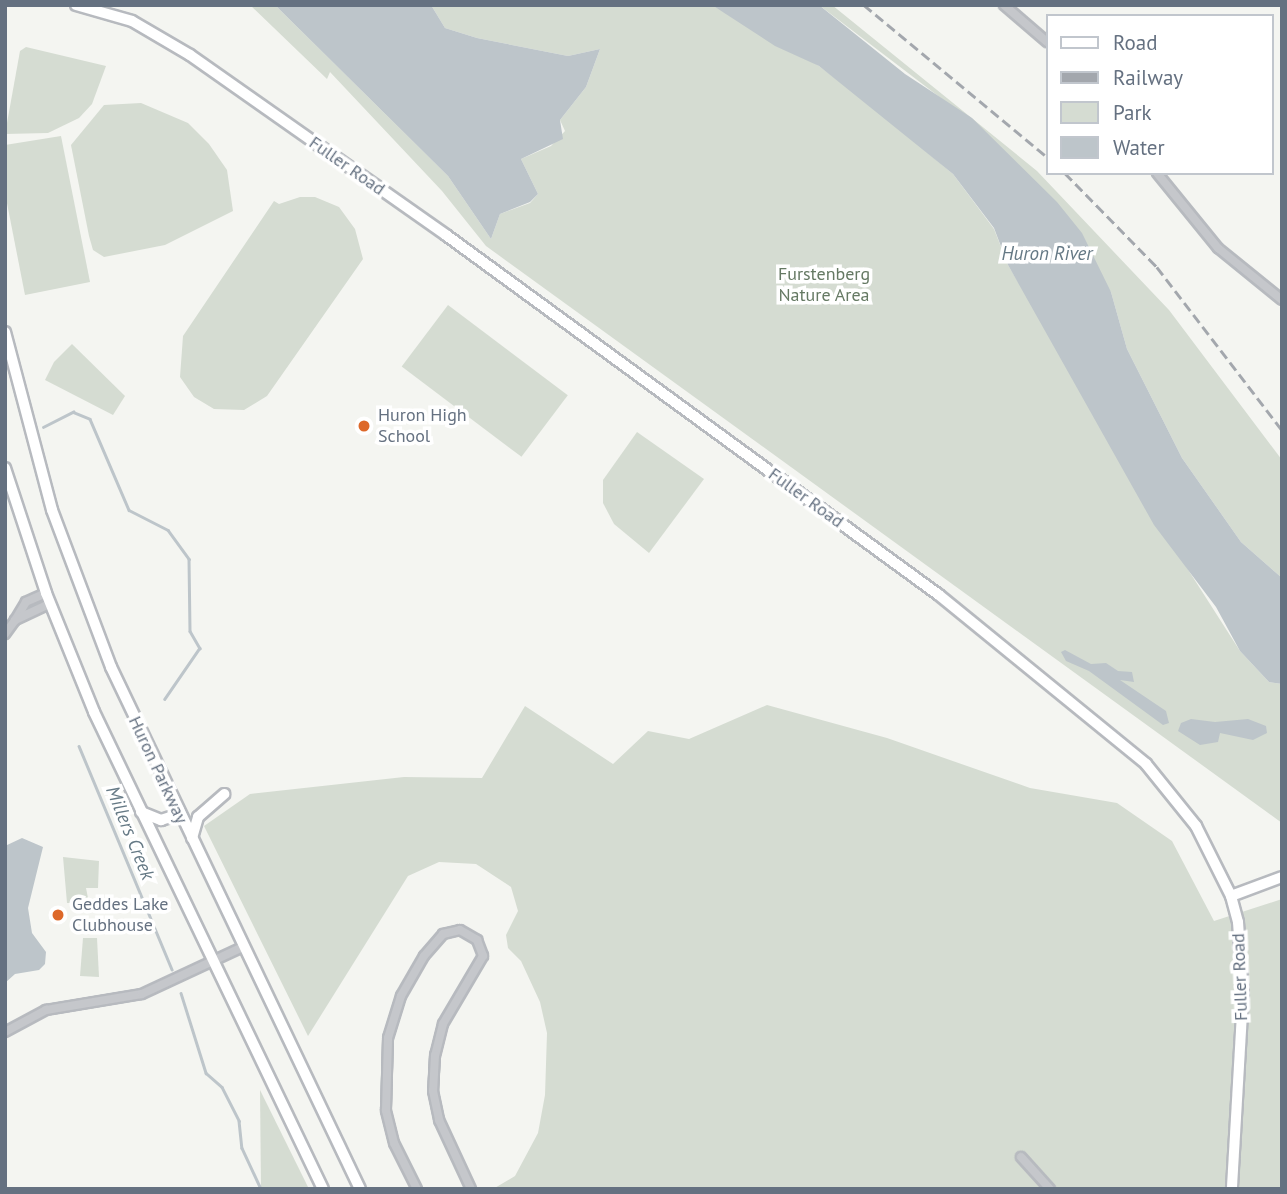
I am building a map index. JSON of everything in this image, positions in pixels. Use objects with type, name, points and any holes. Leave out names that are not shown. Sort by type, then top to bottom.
[{"type":"main road","name":"Fuller Road","points":[[76,5],[132,21],[190,55],[939,595],[1146,765],[1174,793],[1212,852],[1231,895],[1242,954],[1243,996],[1232,1189]]},
{"type":"main road","name":"Huron Parkway","points":[[5,332],[24,412],[81,593],[179,814],[360,1189]]},
{"type":"main road","points":[[5,362],[15,402],[24,412]]},
{"type":"main road","name":"Huron Parkway","points":[[5,468],[48,598],[141,812],[323,1189]]},
{"type":"main road","points":[[192,841],[195,821],[224,794]]},
{"type":"main road","points":[[141,812],[155,820],[179,814]]},
{"type":"main road","points":[[1231,895],[1282,877]]},
{"type":"street","points":[[1004,5],[1046,41]]},
{"type":"street","points":[[1159,175],[1218,248],[1282,300]]},
{"type":"street","points":[[5,634],[26,602],[48,598]]},
{"type":"street","points":[[417,1189],[394,1143],[386,1110],[388,1038],[401,996],[419,964],[443,934],[460,930],[477,940],[483,956],[443,1024],[435,1055],[433,1091],[439,1121],[471,1189]]},
{"type":"street","points":[[5,1032],[46,1010],[131,998],[243,947]]},
{"type":"street","points":[[1021,1157],[1050,1189]]},
{"type":"green space","name":"Furstenberg Nature Area","points":[[250,5],[275,5],[448,176],[491,239],[500,214],[530,203],[538,194],[521,159],[551,146],[565,131],[560,120],[586,87],[600,49],[568,56],[477,38],[445,28],[431,5],[712,5],[819,66],[864,100],[953,174],[994,229],[1008,265],[1187,568],[1240,651],[1269,682],[1282,684],[1282,823],[486,246],[442,191],[330,72],[327,79]]},
{"type":"green space","points":[[819,5],[832,5],[1037,171],[1169,310],[1282,460],[1282,578],[1241,542],[1182,458],[1127,349],[1111,292],[946,102]]},
{"type":"green space","points":[[26,47],[106,66],[92,104],[79,118],[48,133],[5,134],[20,51]]},
{"type":"green space","points":[[141,103],[188,123],[209,144],[227,170],[233,211],[165,245],[104,257],[93,250],[71,145],[104,105]]},
{"type":"green space","points":[[61,136],[90,282],[25,295],[5,193],[5,145]]},
{"type":"green space","points":[[300,197],[315,197],[339,207],[355,229],[363,259],[267,396],[244,410],[214,409],[194,397],[180,377],[183,336],[274,201],[279,204]]},
{"type":"green space","points":[[448,305],[568,395],[521,457],[402,366]]},
{"type":"green space","points":[[72,344],[125,396],[113,415],[45,380],[54,362]]},
{"type":"green space","points":[[637,432],[704,479],[649,553],[614,524],[603,503],[603,480]]},
{"type":"green space","points":[[767,705],[887,738],[1030,788],[1117,803],[1172,841],[1214,921],[1282,899],[1282,1189],[493,1189],[515,1176],[538,1133],[545,1095],[547,1033],[540,1002],[521,961],[508,948],[506,935],[518,911],[511,887],[476,864],[439,862],[408,876],[308,1036],[204,826],[250,794],[404,777],[482,778],[525,706],[613,764],[648,731],[689,739]]},
{"type":"green space","points":[[63,857],[99,861],[98,888],[86,888],[89,903],[67,903]]},
{"type":"green space","points":[[83,938],[97,938],[99,977],[80,976]]},
{"type":"green space","points":[[260,1090],[309,1189],[261,1189]]},
{"type":"water","points":[[275,5],[431,5],[445,28],[477,38],[568,56],[600,49],[586,87],[560,120],[563,139],[521,159],[538,194],[530,202],[500,214],[491,239],[448,176]]},
{"type":"water","name":"Huron River","points":[[712,5],[819,5],[905,74],[972,118],[1057,202],[1082,233],[1111,292],[1127,349],[1182,458],[1241,542],[1282,578],[1282,684],[1269,682],[1240,651],[1216,607],[1154,525],[1008,265],[994,228],[953,174],[819,66],[775,46]]},
{"type":"water","points":[[1065,650],[1091,664],[1106,663],[1118,671],[1132,672],[1134,682],[1120,680],[1166,711],[1169,723],[1163,725],[1089,671],[1066,661],[1061,652]]},
{"type":"water","points":[[1191,719],[1215,722],[1248,719],[1266,726],[1267,733],[1253,740],[1220,733],[1218,742],[1200,745],[1178,731],[1181,723]]},
{"type":"water","points":[[22,838],[43,847],[28,908],[32,933],[46,952],[45,964],[39,970],[15,974],[5,983],[5,846]]},
{"type":"waterway","name":"Millers Creek","points":[[43,427],[73,412],[90,419],[129,510],[168,530],[189,559],[190,631],[200,648],[165,699]]},
{"type":"waterway","name":"Millers Creek","points":[[79,746],[172,969]]},
{"type":"waterway","name":"Millers Creek","points":[[181,993],[206,1073],[222,1087],[239,1121],[242,1148],[261,1189]]},
{"type":"railway","points":[[864,5],[1046,156]]},
{"type":"railway","points":[[1067,175],[1157,267],[1282,430]]},
{"type":"place","name":"Huron High School","points":[[364,426]]},
{"type":"place","name":"Geddes Lake Clubhouse","points":[[58,915]]}]
